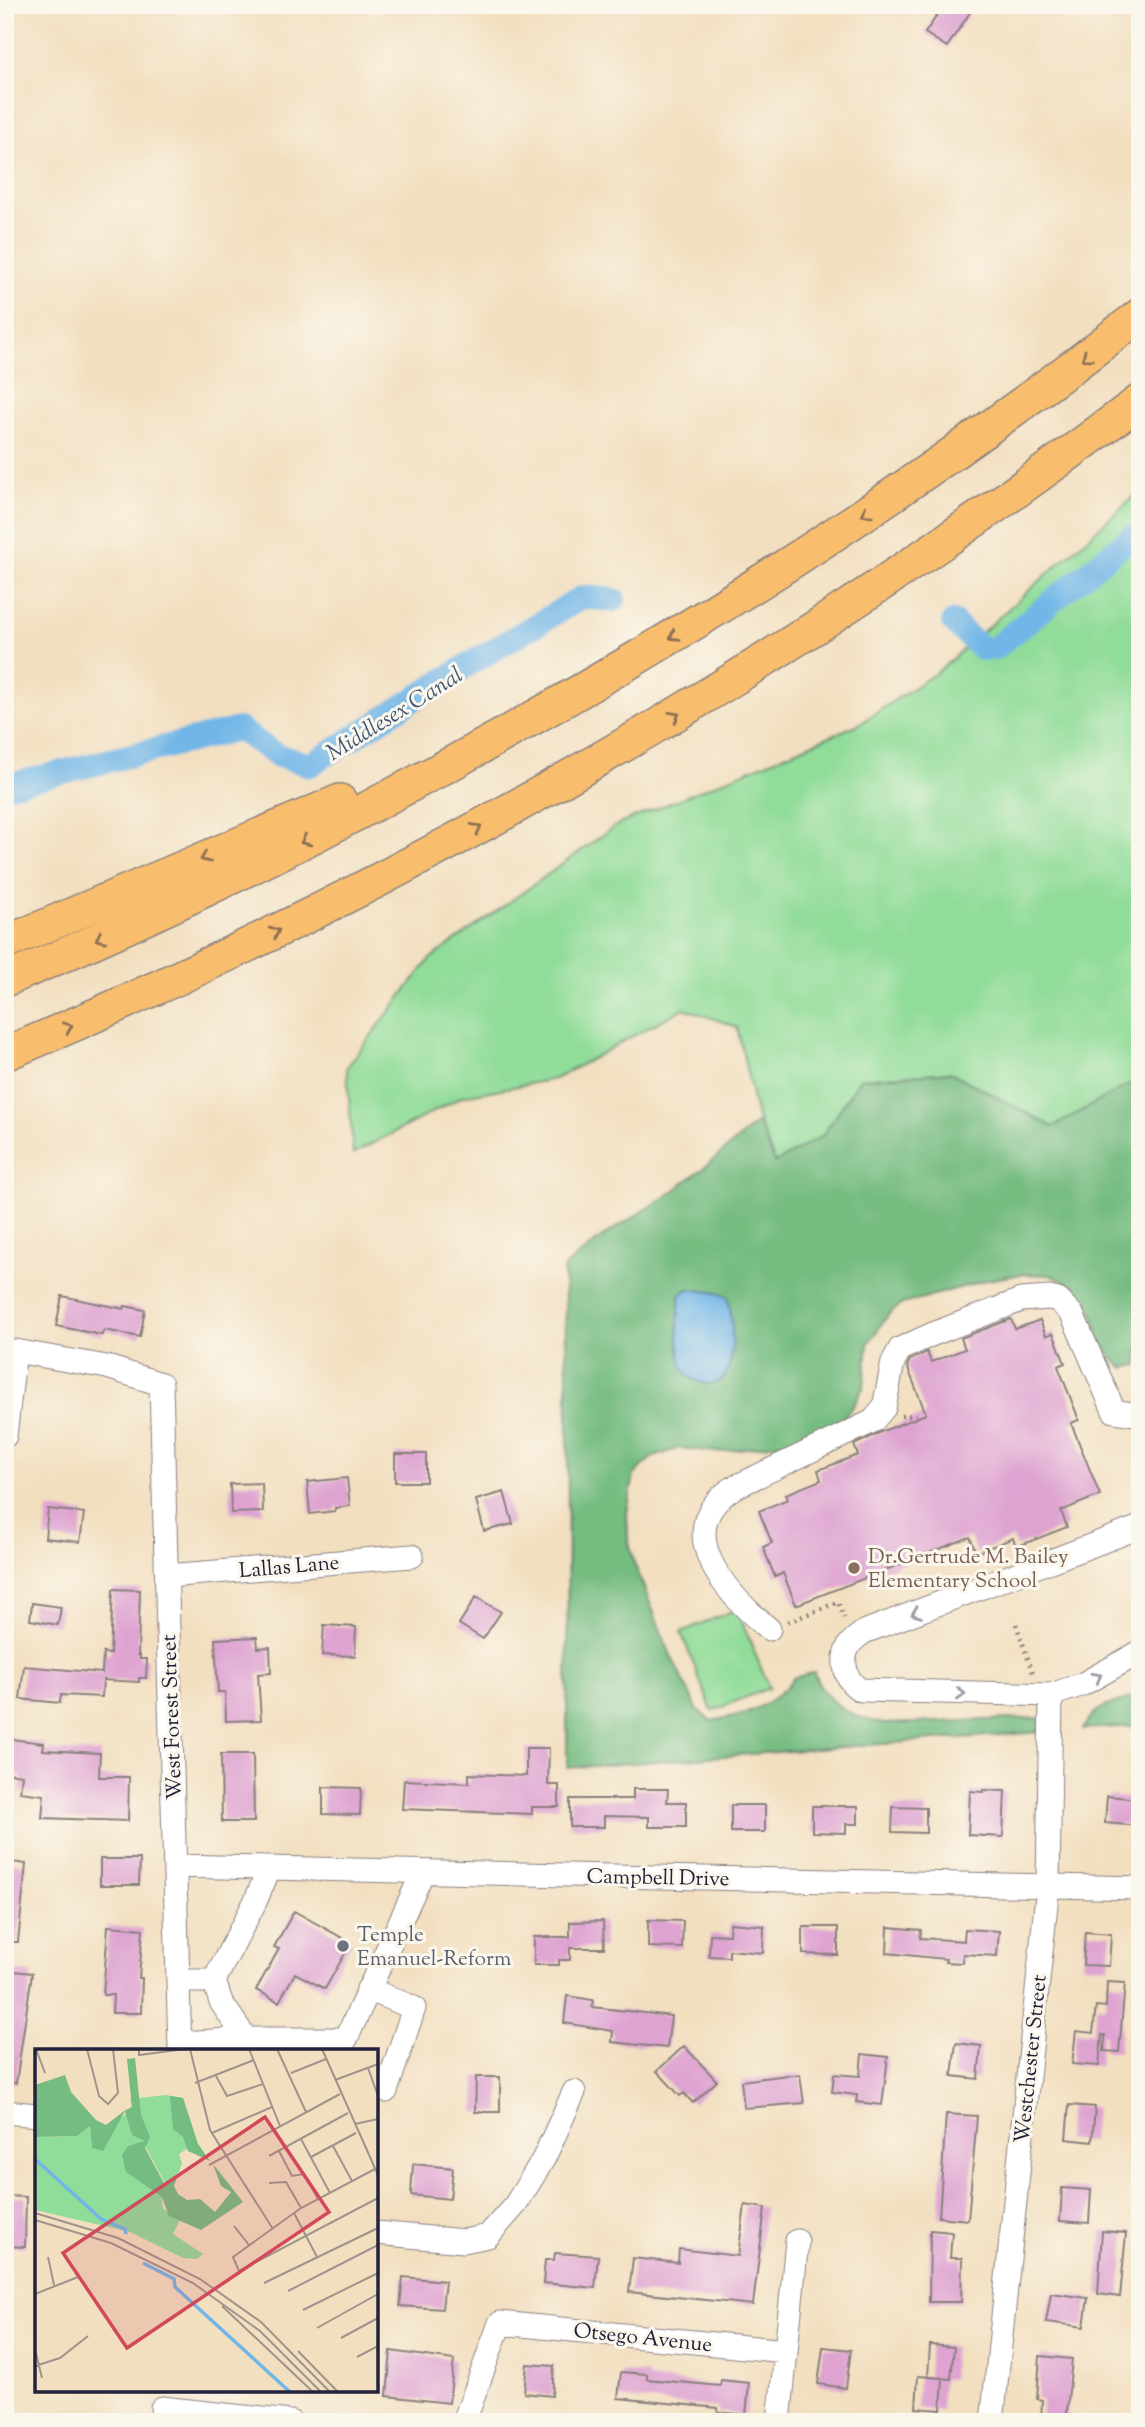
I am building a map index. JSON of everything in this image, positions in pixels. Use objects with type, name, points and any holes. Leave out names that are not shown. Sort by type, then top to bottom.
[{"type":"highway","points":[[5,980],[173,905],[318,834],[538,716],[680,632],[820,544],[1024,403],[1140,315]]},
{"type":"highway","points":[[9,1053],[168,983],[317,912],[486,824],[669,719],[823,624],[962,531],[1140,401]]},
{"type":"highway","points":[[5,943],[538,716]]},
{"type":"street","points":[[769,1629],[741,1604],[706,1554],[704,1539],[714,1505],[733,1489],[873,1422],[884,1408],[893,1362],[900,1349],[1021,1300],[1058,1300],[1073,1314],[1109,1404],[1120,1414],[1140,1415]]},
{"type":"street","name":"West Forest Street","points":[[5,1436],[15,1351],[107,1367],[161,1384],[180,2047]]},
{"type":"street","points":[[1140,1527],[864,1632],[849,1645],[845,1663],[849,1680],[861,1690],[1051,1695],[1083,1684],[1140,1652]]},
{"type":"street","name":"Lallas Lane","points":[[167,1577],[412,1556]]},
{"type":"street","name":"Westchester Street","points":[[992,2422],[1048,1885],[1051,1695]]},
{"type":"street","name":"Campbell Drive","points":[[175,1866],[1140,1888]]},
{"type":"street","points":[[246,2039],[221,2002],[214,1980],[255,1902],[269,1869]]},
{"type":"street","points":[[180,2047],[246,2039],[346,2045],[368,1989],[423,1872]]},
{"type":"street","points":[[178,1981],[214,1980]]},
{"type":"street","points":[[368,1989],[414,2008],[386,2091],[378,2089]]},
{"type":"street","points":[[378,2233],[464,2241],[488,2236],[516,2204],[544,2158],[574,2092]]},
{"type":"street","points":[[5,2112],[35,2115]]},
{"type":"street","points":[[779,2422],[797,2241]]},
{"type":"street","name":"Otsego Avenue","points":[[464,2422],[500,2323],[786,2351]]},
{"type":"street","points":[[163,2407],[290,2422]]},
{"type":"path","points":[[769,1629],[838,1602],[844,1618]]},
{"type":"path","points":[[1016,1624],[1035,1678]]},
{"type":"green space","points":[[1140,491],[1140,1078],[1053,1127],[950,1072],[860,1079],[823,1135],[775,1163],[757,1118],[737,1027],[684,1008],[555,1079],[463,1096],[353,1154],[347,1067],[430,959],[617,825],[859,724],[940,670]]},
{"type":"green space","points":[[950,1072],[1053,1127],[1140,1078],[1140,1225],[1131,1225],[1140,1324],[1138,1365],[1124,1368],[1115,1361],[1101,1340],[1091,1309],[1075,1286],[1049,1275],[1022,1274],[987,1280],[902,1304],[889,1314],[868,1344],[864,1386],[854,1405],[842,1419],[823,1430],[791,1442],[718,1452],[679,1448],[651,1458],[634,1475],[627,1512],[628,1538],[634,1563],[671,1656],[697,1709],[710,1721],[745,1713],[767,1703],[793,1678],[814,1672],[818,1683],[833,1701],[852,1714],[874,1722],[885,1724],[1039,1718],[1040,1732],[567,1768],[568,1411],[564,1267],[605,1235],[664,1198],[758,1122],[775,1163],[823,1135],[860,1079]],"holes":[[[687,1289],[717,1293],[721,1380],[707,1384],[692,1379],[679,1337],[680,1296]]]},
{"type":"green space","points":[[1131,1225],[1140,1225],[1140,1324]]},
{"type":"green space","points":[[737,1609],[769,1688],[712,1711],[681,1632]]},
{"type":"green space","points":[[1140,1695],[1140,1726],[1083,1729],[1088,1720],[1101,1709]]},
{"type":"water","points":[[687,1289],[728,1297],[732,1351],[724,1377],[716,1383],[704,1383],[694,1379],[683,1367],[678,1341],[679,1313],[680,1296]]},
{"type":"building","points":[[944,5],[975,5],[947,47],[925,33]]},
{"type":"building","points":[[62,1296],[124,1309],[125,1306],[145,1310],[140,1337],[104,1330],[102,1335],[56,1326]]},
{"type":"building","points":[[1011,1319],[1015,1329],[1040,1320],[1046,1336],[1053,1333],[1065,1363],[1058,1366],[1079,1420],[1071,1423],[1100,1495],[1061,1511],[1067,1527],[1016,1547],[1013,1538],[976,1553],[970,1537],[796,1605],[783,1573],[775,1577],[763,1547],[772,1543],[759,1511],[788,1499],[786,1494],[821,1480],[818,1470],[858,1455],[854,1445],[926,1414],[907,1366],[910,1360],[927,1352],[931,1362],[965,1349],[961,1338]]},
{"type":"building","points":[[395,1454],[426,1454],[426,1482],[395,1482]]},
{"type":"building","points":[[347,1478],[350,1506],[310,1514],[307,1482]]},
{"type":"building","points":[[262,1483],[263,1512],[231,1513],[230,1484]]},
{"type":"building","points":[[504,1492],[513,1524],[484,1531],[476,1500]]},
{"type":"building","points":[[48,1509],[84,1513],[80,1542],[45,1538]]},
{"type":"building","points":[[113,1589],[140,1590],[138,1655],[140,1659],[147,1659],[146,1678],[139,1678],[139,1682],[103,1680],[102,1697],[61,1695],[60,1703],[20,1699],[24,1666],[102,1673],[103,1653],[110,1654]]},
{"type":"building","points":[[476,1597],[501,1612],[483,1639],[459,1624]]},
{"type":"building","points":[[32,1603],[61,1607],[58,1625],[30,1620]]},
{"type":"building","points":[[324,1625],[356,1627],[355,1656],[322,1655]]},
{"type":"building","points":[[257,1637],[258,1648],[270,1647],[271,1673],[258,1674],[261,1720],[226,1721],[225,1692],[218,1692],[215,1639]]},
{"type":"building","points":[[11,1739],[44,1743],[43,1750],[100,1753],[99,1777],[129,1777],[128,1821],[42,1818],[44,1795],[20,1792],[22,1775],[8,1773]]},
{"type":"building","points":[[526,1748],[549,1748],[548,1785],[559,1785],[559,1807],[532,1807],[532,1814],[402,1809],[404,1780],[469,1783],[469,1774],[526,1776]]},
{"type":"building","points":[[221,1754],[253,1754],[254,1822],[222,1822]]},
{"type":"building","points":[[323,1787],[361,1788],[360,1815],[323,1814]]},
{"type":"building","points":[[633,1789],[668,1789],[667,1802],[686,1802],[686,1827],[649,1827],[649,1817],[604,1816],[604,1827],[570,1827],[570,1799],[633,1799]]},
{"type":"building","points":[[970,1791],[1005,1791],[1003,1837],[968,1835]]},
{"type":"building","points":[[1107,1796],[1140,1799],[1140,1826],[1105,1823]]},
{"type":"building","points":[[731,1805],[765,1805],[765,1832],[731,1832]]},
{"type":"building","points":[[812,1806],[858,1806],[858,1824],[846,1824],[846,1833],[812,1832]]},
{"type":"building","points":[[893,1807],[926,1808],[926,1833],[892,1832]]},
{"type":"building","points":[[100,1859],[140,1859],[139,1885],[100,1885]]},
{"type":"building","points":[[5,1861],[26,1864],[18,1942],[5,1942]]},
{"type":"building","points":[[294,1911],[351,1943],[325,1989],[295,1973],[279,2002],[256,1990],[279,1949],[274,1947]]},
{"type":"building","points":[[648,1920],[683,1921],[682,1948],[648,1947]]},
{"type":"building","points":[[603,1921],[604,1948],[570,1948],[570,1960],[559,1960],[559,1965],[534,1965],[534,1937],[570,1937],[570,1922]]},
{"type":"building","points":[[730,1923],[764,1926],[763,1953],[729,1950],[729,1957],[709,1956],[710,1934],[729,1935]]},
{"type":"building","points":[[108,1926],[143,1929],[139,1978],[142,1978],[141,2013],[112,2013],[113,1995],[103,1995]]},
{"type":"building","points":[[803,1927],[838,1927],[838,1955],[803,1954]]},
{"type":"building","points":[[888,1927],[921,1930],[920,1938],[964,1941],[965,1929],[999,1931],[997,1956],[963,1954],[963,1963],[887,1953]]},
{"type":"building","points":[[1085,1932],[1111,1934],[1109,1966],[1083,1965]]},
{"type":"building","points":[[5,1970],[32,1973],[16,2083],[5,2082]]},
{"type":"building","points":[[1107,1982],[1125,1983],[1119,2052],[1104,2051],[1105,2035],[1102,2035],[1099,2066],[1072,2064],[1076,2031],[1093,2033],[1096,2006],[1106,2007]]},
{"type":"building","points":[[567,1996],[593,2000],[592,2007],[671,2016],[667,2048],[612,2042],[613,2031],[564,2023]]},
{"type":"building","points":[[956,2043],[981,2046],[978,2079],[952,2076]]},
{"type":"building","points":[[684,2046],[717,2081],[693,2103],[684,2093],[680,2096],[657,2071]]},
{"type":"building","points":[[862,2054],[888,2057],[882,2105],[856,2102],[857,2095],[832,2092],[834,2074],[860,2076]]},
{"type":"building","points":[[800,2075],[804,2103],[744,2108],[741,2081]]},
{"type":"building","points":[[476,2077],[500,2077],[500,2112],[475,2112]]},
{"type":"building","points":[[1069,2105],[1095,2107],[1092,2142],[1066,2139]]},
{"type":"building","points":[[946,2114],[977,2116],[968,2220],[939,2217]]},
{"type":"building","points":[[413,2164],[453,2168],[450,2199],[411,2195]]},
{"type":"building","points":[[1062,2188],[1091,2190],[1089,2223],[1060,2221]]},
{"type":"building","points":[[5,2196],[26,2197],[25,2247],[5,2246]]},
{"type":"building","points":[[745,2205],[765,2208],[753,2305],[629,2292],[633,2258],[678,2263],[679,2249],[738,2256]]},
{"type":"building","points":[[930,2230],[952,2232],[950,2258],[962,2258],[961,2302],[929,2302]]},
{"type":"building","points":[[1102,2231],[1126,2233],[1120,2297],[1098,2294]]},
{"type":"building","points":[[555,2253],[598,2256],[595,2288],[543,2283],[545,2260],[554,2260]]},
{"type":"building","points":[[403,2277],[445,2281],[442,2309],[400,2306]]},
{"type":"building","points":[[1051,2293],[1088,2298],[1084,2327],[1046,2322]]},
{"type":"building","points":[[930,2345],[954,2347],[951,2379],[928,2377]]},
{"type":"building","points":[[823,2347],[851,2350],[846,2388],[818,2384]]},
{"type":"building","points":[[391,2351],[454,2360],[449,2403],[387,2396]]},
{"type":"building","points":[[1040,2356],[1072,2359],[1066,2422],[1041,2422],[1042,2400],[1037,2399]]},
{"type":"building","points":[[527,2364],[554,2366],[552,2396],[524,2393]]},
{"type":"building","points":[[621,2372],[647,2374],[647,2379],[720,2386],[721,2380],[749,2383],[746,2415],[718,2412],[718,2408],[618,2398]]},
{"type":"building","points":[[918,2376],[943,2378],[941,2410],[916,2408]]},
{"type":"waterway","name":"Middlesex Canal","points":[[953,622],[982,649],[995,648],[1130,538],[1140,533]]},
{"type":"waterway","name":"Middlesex Canal","points":[[5,786],[239,729],[276,755],[310,765],[471,663],[583,597],[614,600]]},
{"type":"place","name":"Dr.Gertrude M. Bailey Elementary School","points":[[854,1568]]},
{"type":"place","name":"Temple Emanuel-Reform","points":[[343,1946]]}]
